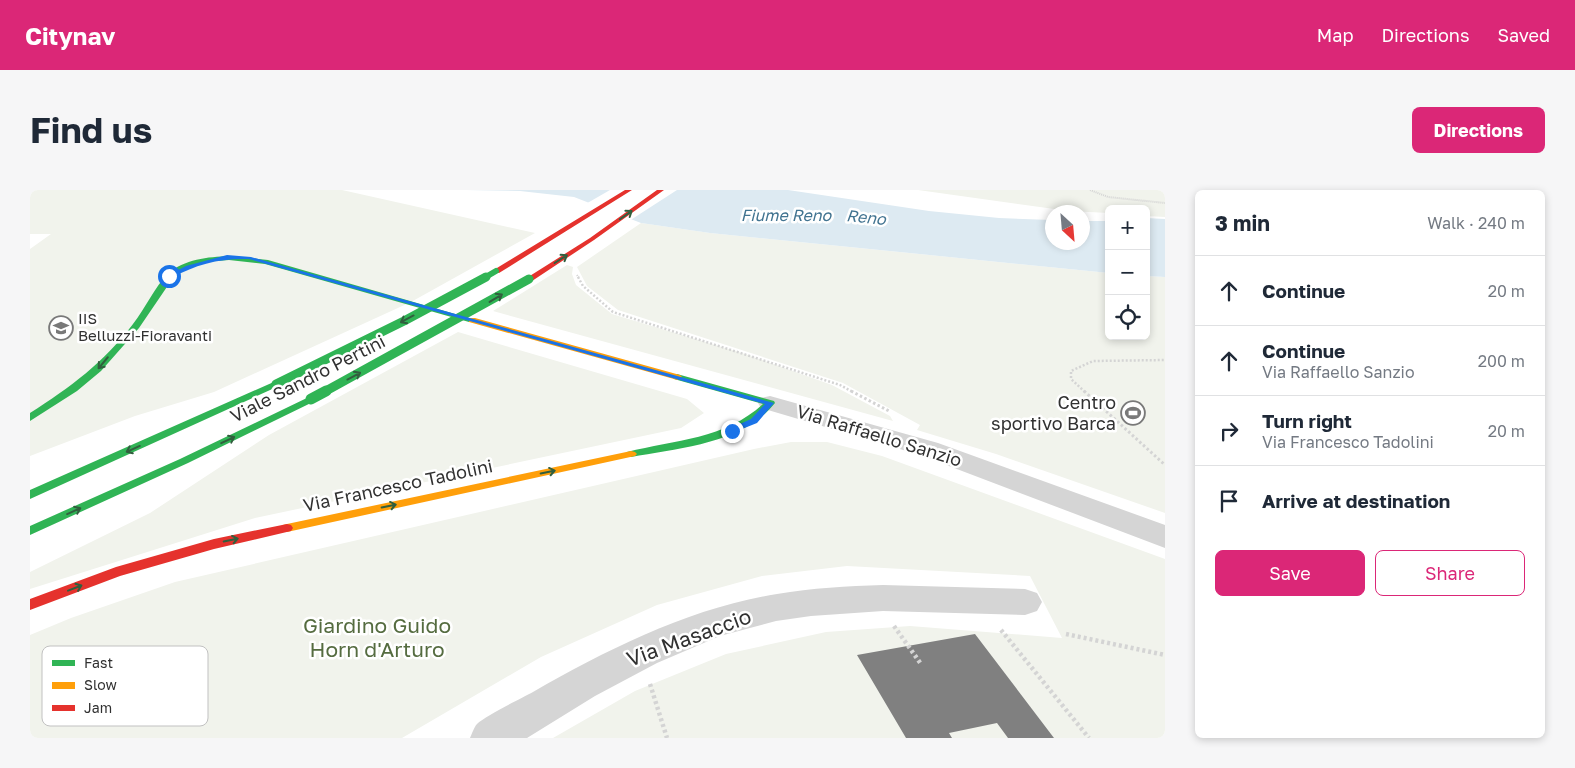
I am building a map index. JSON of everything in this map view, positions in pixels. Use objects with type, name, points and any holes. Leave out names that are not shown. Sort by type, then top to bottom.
[{"type":"main road","name":"Viale Sandro Pertini","points":[[30,494],[276,384],[404,321],[496,270],[629,190]]},
{"type":"main road","name":"Viale Sandro Pertini","points":[[30,531],[184,461],[311,399],[529,279],[592,239],[661,190]]},
{"type":"main road","name":"Via Raffaello Sanzio","points":[[30,418],[81,384],[98,369],[146,312],[169,276],[188,267],[211,260],[239,257],[265,262],[770,403]]},
{"type":"main road","points":[[119,442],[241,399]]},
{"type":"main road","name":"Via Francesco Tadolini","points":[[30,606],[116,572],[214,544],[724,433],[754,421],[770,403]]},
{"type":"main road","points":[[105,510],[184,461]]},
{"type":"street","name":"Via Raffaello Sanzio","points":[[770,403],[929,449],[1165,536]]},
{"type":"street","name":"Via Masaccio","points":[[492,738],[621,662],[674,638],[743,614],[810,603],[907,598],[1025,602]]},
{"type":"path","points":[[1090,190],[1108,197],[1165,203]]},
{"type":"path","points":[[577,273],[583,286],[614,312],[840,385],[892,412]]},
{"type":"path","points":[[1165,360],[1093,361],[1072,371],[1071,379],[1165,465]]},
{"type":"path","points":[[890,621],[921,664]]},
{"type":"path","points":[[998,626],[1089,738]]},
{"type":"path","points":[[1066,634],[1165,655]]},
{"type":"path","points":[[643,678],[651,685],[667,738]]},
{"type":"green space","points":[[30,190],[342,190],[535,233],[411,302],[214,392],[135,416],[30,456],[30,249],[51,234],[30,234]]},
{"type":"green space","points":[[918,190],[1165,190],[1165,217],[1150,216],[1150,205],[1105,205],[1105,213],[1090,212],[1090,205],[1045,205],[1045,208]]},
{"type":"green space","points":[[641,223],[710,233],[1105,273],[1105,340],[1150,340],[1150,276],[1165,277],[1165,513],[996,454],[917,430],[920,425],[843,383],[618,310],[587,286],[577,267]]},
{"type":"green space","points":[[567,265],[573,267],[572,274],[576,285],[612,314],[745,354],[832,385],[890,416],[893,421],[493,311]]},
{"type":"green space","points":[[458,332],[687,399],[704,413],[681,428],[255,518],[30,589],[30,572],[150,513],[269,435]]},
{"type":"green space","name":"Giardino Guido Horn d'Arturo","points":[[791,442],[827,442],[882,456],[1165,559],[1165,738],[553,738],[635,691],[726,654],[826,632],[910,626],[1062,638],[1030,576],[847,566],[762,576],[657,605],[541,657],[402,738],[30,738],[30,635],[71,618],[175,582]]},
{"type":"water","name":"Fiume Reno","points":[[466,190],[788,190],[929,211],[999,218],[1045,220],[1045,250],[1090,250],[1090,221],[1105,221],[1105,273],[710,233],[641,223],[574,197],[520,191]]},
{"type":"water","points":[[1150,218],[1165,219],[1165,277],[1150,276]]},
{"type":"pier","points":[[610,190],[677,190],[629,221],[584,205]]},
{"type":"building","points":[[975,634],[1054,738],[1008,738],[997,723],[949,733],[952,738],[906,738],[857,655]]},
{"type":"traffic: fast","points":[[30,418],[74,389],[98,369],[136,326],[170,276],[180,269],[203,260],[229,258],[265,262],[472,320]]},
{"type":"traffic: fast","points":[[276,384],[404,321],[496,271]]},
{"type":"traffic: fast","points":[[311,399],[529,279]]},
{"type":"traffic: fast","points":[[631,454],[705,439],[724,433],[741,426],[770,403],[677,377]]},
{"type":"traffic: fast","points":[[30,495],[276,384]]},
{"type":"traffic: fast","points":[[30,531],[184,461],[311,399]]},
{"type":"traffic: slow","points":[[472,320],[677,377]]},
{"type":"traffic: slow","points":[[287,528],[631,454]]},
{"type":"traffic: jam","points":[[496,271],[629,190]]},
{"type":"traffic: jam","points":[[529,279],[592,239],[661,190]]},
{"type":"traffic: jam","points":[[30,605],[116,572],[214,544],[287,528]]},
{"type":"place","name":"IIS Belluzzi-Fioravanti","points":[[61,328]]},
{"type":"place","name":"Centro sportivo Barca","points":[[1133,413]]},
{"type":"route","points":[[169,276],[197,263],[227,257],[249,258],[770,403],[754,421],[732,431]]},
{"type":"water label","name":"Reno","points":[[866,217]]}]
